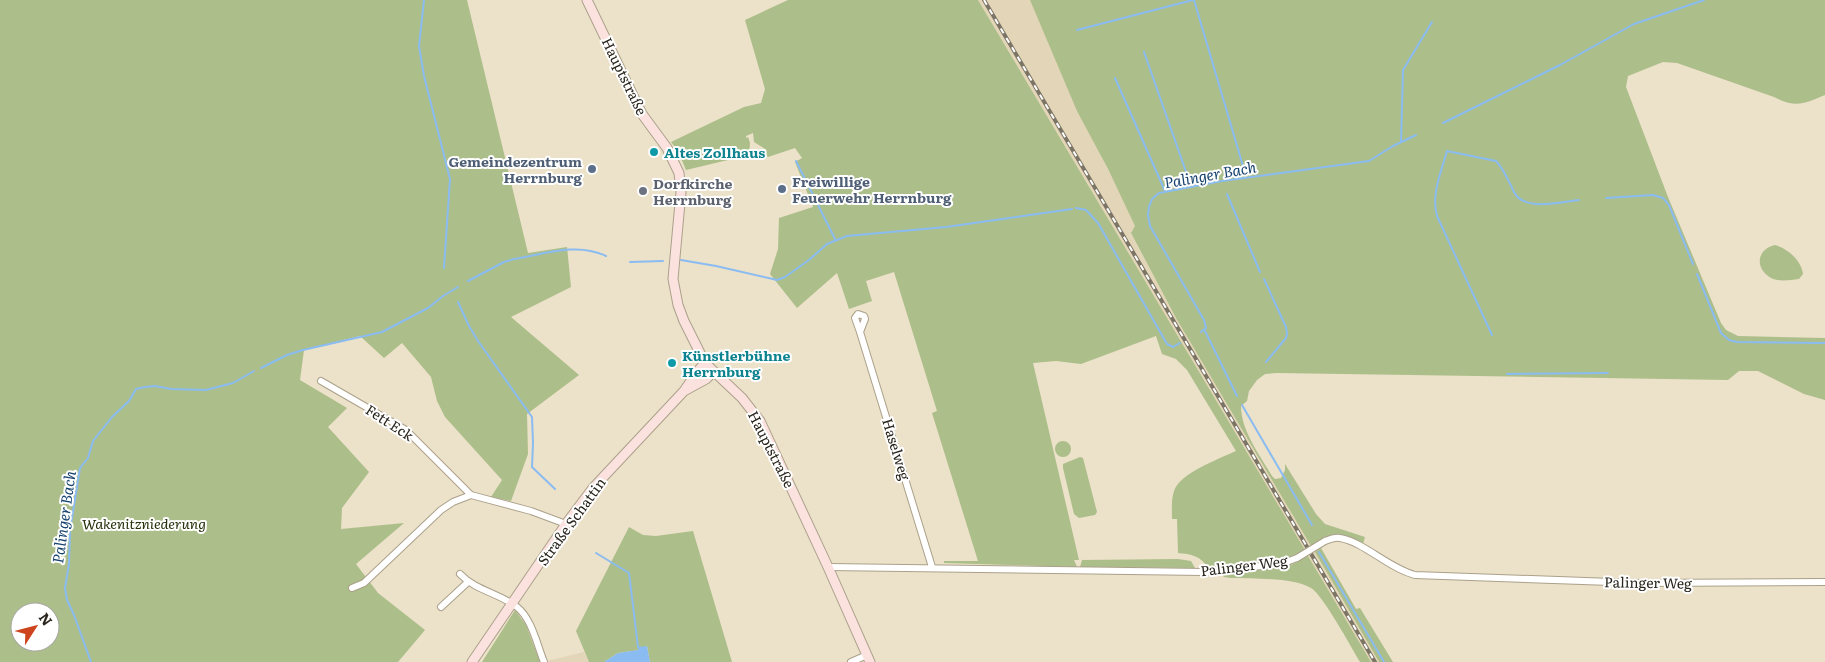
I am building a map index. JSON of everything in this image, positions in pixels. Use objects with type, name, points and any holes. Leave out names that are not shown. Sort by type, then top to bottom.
[{"type":"main road","name":"Hauptstraße","points":[[587,0],[642,114],[667,148],[679,172],[681,192],[673,268],[675,291],[681,313],[705,363],[742,398],[760,420],[828,566],[868,659]]},
{"type":"main road","name":"Straße Schattin","points":[[472,662],[566,524],[593,488],[684,391],[705,363]]},
{"type":"main road","name":"Straße Schattin","points":[[684,391],[706,379],[713,372]]},
{"type":"street","name":"Haselweg","points":[[860,332],[932,567]]},
{"type":"street","name":"Fett Eck","points":[[322,381],[406,430],[471,496]]},
{"type":"street","points":[[352,588],[364,583],[441,510],[453,502],[471,496],[531,511],[566,524]]},
{"type":"street","name":"Palinger Weg","points":[[828,566],[1204,572],[1281,564],[1297,558],[1325,541],[1337,538],[1348,540],[1393,567],[1415,575],[1640,583],[1825,582]]},
{"type":"street","points":[[460,574],[468,582],[513,604],[521,611],[529,623],[544,662]]},
{"type":"street","points":[[441,607],[468,582]]},
{"type":"street","points":[[851,662],[868,659]]},
{"type":"shaded area","points":[[978,0],[1030,0],[1099,152],[1136,226],[1131,234],[1176,318],[1311,546],[1305,550]]},
{"type":"shaded area","points":[[1315,552],[1379,662],[1371,662],[1308,556]]},
{"type":"shaded area","points":[[584,652],[589,662],[543,662]]},
{"type":"green space","name":"Wakenitzniederung","points":[[0,0],[467,0],[528,253],[567,247],[571,287],[511,317],[579,375],[527,414],[528,454],[511,501],[491,497],[502,480],[445,417],[437,401],[431,377],[402,343],[384,358],[360,336],[304,350],[300,380],[347,408],[328,427],[369,472],[342,508],[341,529],[404,523],[356,564],[378,593],[425,630],[398,662],[0,662]]},
{"type":"green space","points":[[788,0],[978,0],[1305,550],[1283,560],[1208,568],[1195,556],[1178,553],[1177,519],[1172,519],[1174,491],[1184,478],[1201,467],[1236,451],[1187,370],[1176,359],[1162,354],[1156,336],[1081,364],[1056,361],[1033,363],[1079,560],[1074,560],[1077,567],[944,563],[944,561],[978,561],[932,413],[937,411],[894,272],[866,281],[872,301],[849,309],[837,273],[797,308],[770,274],[778,249],[779,218],[813,207],[795,162],[802,158],[795,148],[768,157],[762,153],[765,149],[754,142],[753,133],[746,136],[750,143],[749,155],[686,170],[678,151],[671,142],[744,107],[761,103],[765,89],[745,20]]},
{"type":"green space","points":[[1030,0],[1825,0],[1825,95],[1800,104],[1788,103],[1677,63],[1663,62],[1628,76],[1626,87],[1668,197],[1721,323],[1726,330],[1738,336],[1825,338],[1825,400],[1804,394],[1758,371],[1739,371],[1728,380],[1265,374],[1257,380],[1249,391],[1247,401],[1241,406],[1244,425],[1272,476],[1275,479],[1281,478],[1285,470],[1285,464],[1316,514],[1325,524],[1365,537],[1363,544],[1342,535],[1336,535],[1325,538],[1311,546],[1176,318],[1131,233],[1135,226],[1108,169],[1077,111]]},
{"type":"green space","points":[[1775,245],[1789,252],[1800,264],[1803,274],[1799,279],[1777,280],[1771,278],[1762,269],[1760,264],[1761,255],[1764,250]]},
{"type":"green space","points":[[1063,441],[1069,443],[1071,449],[1069,455],[1063,457],[1057,455],[1055,449],[1057,443]]},
{"type":"green space","points":[[1080,457],[1083,458],[1097,512],[1095,515],[1079,518],[1074,514],[1063,464]]},
{"type":"green space","points":[[629,527],[643,535],[656,536],[693,531],[732,662],[650,662],[647,646],[639,650],[618,653],[604,662],[589,662],[576,631]]},
{"type":"green space","points":[[1321,548],[1356,609],[1360,608],[1393,662],[1379,662],[1315,552]]},
{"type":"green space","points":[[1308,556],[1371,662],[1360,662],[1322,600],[1311,588],[1303,584],[1283,580],[1231,578],[1224,577],[1221,574],[1286,566]]},
{"type":"green space","points":[[1178,559],[1191,561],[1195,568],[1080,567],[1082,560]]},
{"type":"green space","points":[[515,610],[526,625],[540,662],[482,662]]},
{"type":"water","points":[[647,646],[650,662],[604,662],[618,653],[638,650],[638,647]]},
{"type":"waterway","points":[[424,0],[419,46],[424,76],[450,179],[444,268]]},
{"type":"waterway","points":[[1077,30],[1193,0]]},
{"type":"waterway","points":[[1194,0],[1243,166]]},
{"type":"waterway","name":"Palinger Bach","points":[[1443,123],[1560,65],[1634,24],[1704,0]]},
{"type":"waterway","points":[[1401,142],[1403,70],[1432,22]]},
{"type":"waterway","points":[[1144,52],[1191,186]]},
{"type":"waterway","points":[[1115,78],[1165,191]]},
{"type":"waterway","name":"Palinger Bach","points":[[1201,332],[1206,328],[1204,320],[1150,226],[1148,215],[1152,199],[1159,193],[1222,181],[1369,161],[1393,146],[1416,135]]},
{"type":"waterway","points":[[1492,335],[1435,208],[1436,192],[1447,151],[1496,161],[1514,192],[1526,202],[1553,204],[1579,200]]},
{"type":"waterway","points":[[796,161],[835,239]]},
{"type":"waterway","points":[[1227,194],[1260,272]]},
{"type":"waterway","points":[[1606,198],[1653,195],[1663,198],[1669,205],[1693,264]]},
{"type":"waterway","points":[[1076,208],[1086,210],[1098,223],[1167,344],[1173,347],[1180,343]]},
{"type":"waterway","name":"Palinger Bach","points":[[681,260],[777,280],[785,277],[809,260],[827,244],[847,236],[946,227],[1072,209]]},
{"type":"waterway","name":"Palinger Bach","points":[[468,281],[504,262],[549,252],[572,249],[595,252],[606,256]]},
{"type":"waterway","name":"Palinger Bach","points":[[630,262],[663,261]]},
{"type":"waterway","points":[[1697,274],[1721,333],[1729,340],[1737,342],[1825,343]]},
{"type":"waterway","points":[[1264,279],[1286,327],[1287,334],[1286,338],[1266,362]]},
{"type":"waterway","name":"Palinger Bach","points":[[261,368],[287,355],[303,350],[382,332],[428,308],[458,287]]},
{"type":"waterway","points":[[458,302],[478,341],[532,417],[532,467],[555,489]]},
{"type":"waterway","points":[[1205,331],[1237,396]]},
{"type":"waterway","name":"Palinger Bach","points":[[91,662],[67,600],[65,588],[69,564],[70,530],[80,468],[88,458],[93,441],[112,417],[129,401],[136,389],[155,386],[171,389],[206,390],[233,383],[254,371]]},
{"type":"waterway","points":[[1507,374],[1608,373]]},
{"type":"waterway","points":[[1242,405],[1312,525]]},
{"type":"waterway","points":[[1319,552],[1384,662]]},
{"type":"waterway","points":[[596,553],[629,573],[638,647]]},
{"type":"railway","points":[[984,0],[1375,662]]},
{"type":"place","name":"Altes Zollhaus","points":[[654,152]]},
{"type":"place","name":"Gemeindezentrum Herrnburg","points":[[592,169]]},
{"type":"place","name":"Freiwillige Feuerwehr Herrnburg","points":[[782,189]]},
{"type":"place","name":"Dorfkirche Herrnburg","points":[[643,191]]},
{"type":"place","name":"Künstlerbühne Herrnburg","points":[[672,363]]}]
